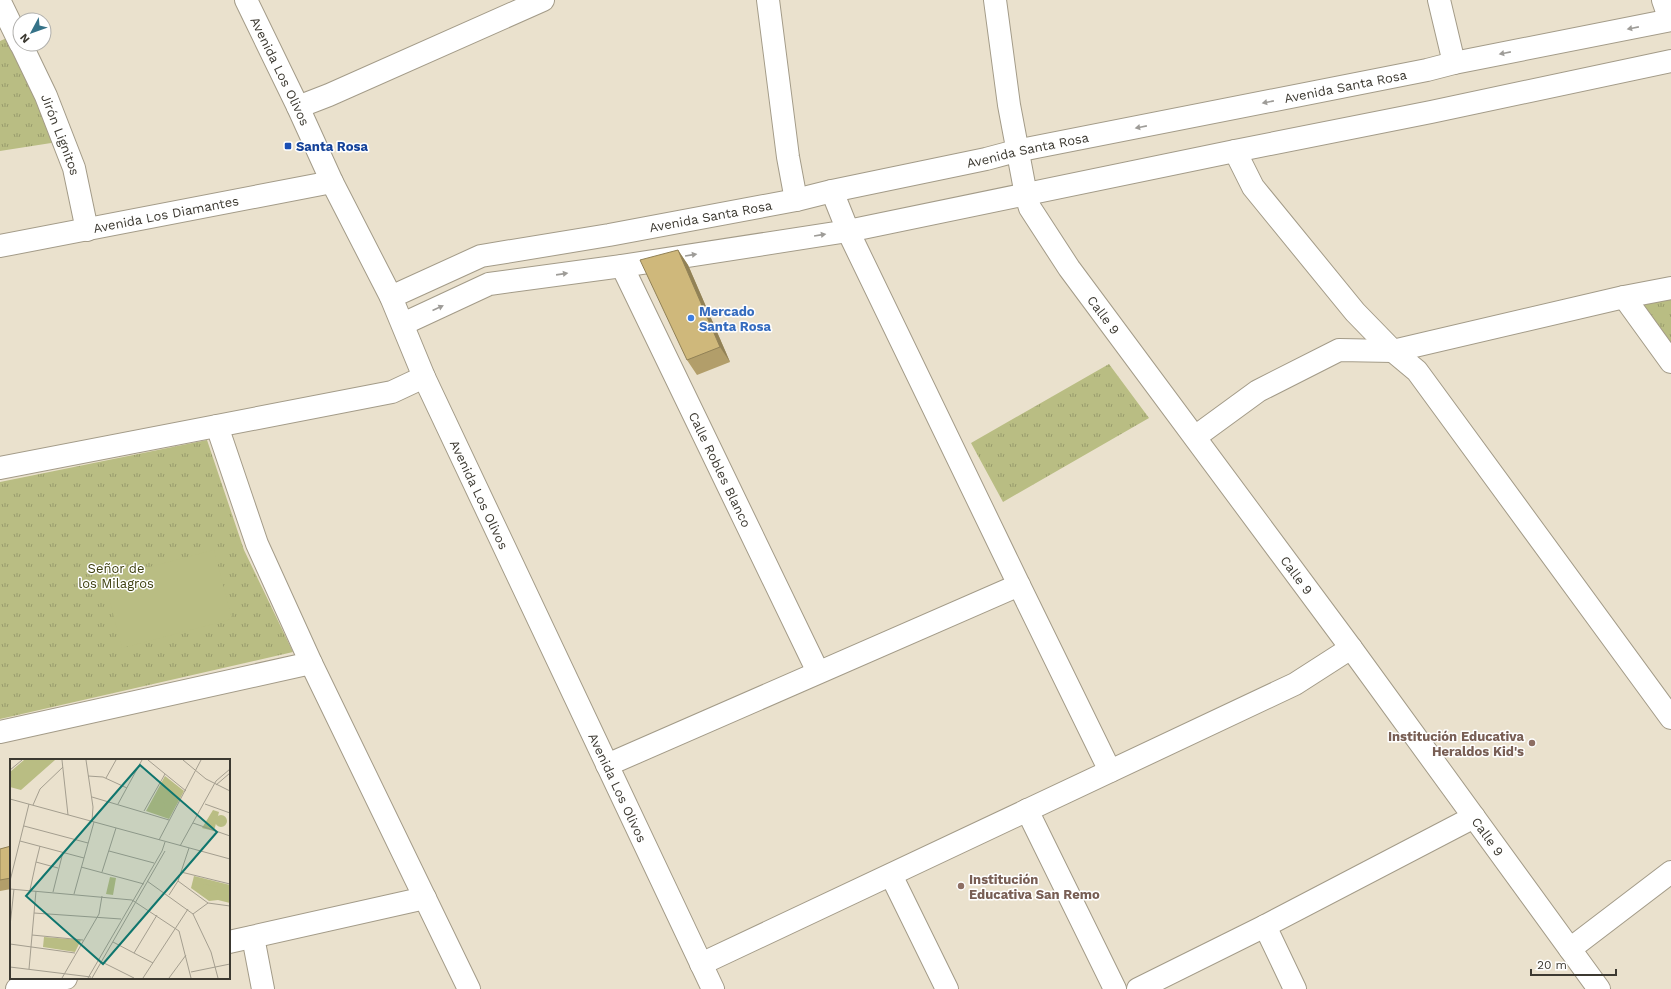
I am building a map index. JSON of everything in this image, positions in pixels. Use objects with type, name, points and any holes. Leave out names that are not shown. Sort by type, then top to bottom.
[{"type":"street","name":"Avenida Los Olivos","points":[[246,0],[298,107],[332,182],[391,297],[424,377],[701,964],[710,988]]},
{"type":"street","points":[[298,107],[329,95],[509,6],[543,0]]},
{"type":"street","points":[[768,0],[788,157],[796,200]]},
{"type":"street","name":"Calle 9","points":[[995,0],[1016,151],[1030,208],[1069,268],[1351,648],[1599,989]]},
{"type":"street","points":[[1439,0],[1454,63]]},
{"type":"street","points":[[1663,0],[1670,20]]},
{"type":"street","name":"Jirón Lignitos","points":[[0,2],[12,27]]},
{"type":"street","name":"Avenida Santa Rosa","points":[[391,297],[481,256],[609,235],[796,200],[832,191],[986,159],[1016,151],[1428,70],[1454,63],[1670,20]]},
{"type":"street","name":"Jirón Lignitos","points":[[24,52],[46,96],[74,168],[87,230]]},
{"type":"street","points":[[403,324],[489,284],[622,266],[848,231],[1431,112],[1671,61]]},
{"type":"street","points":[[1235,151],[1253,187],[1355,312],[1393,351],[1417,371],[1671,718]]},
{"type":"street","name":"Avenida Los Diamantes","points":[[0,246],[332,182]]},
{"type":"street","points":[[832,191],[848,231],[1110,771]]},
{"type":"street","name":"Calle Robles Blanco","points":[[622,266],[818,672]]},
{"type":"street","points":[[1195,437],[1258,391],[1339,350],[1393,351],[1624,297],[1671,288]]},
{"type":"street","points":[[1624,297],[1671,362]]},
{"type":"street","points":[[0,468],[392,392],[424,377]]},
{"type":"street","points":[[217,426],[257,544],[311,663],[469,989]]},
{"type":"street","points":[[607,765],[1019,585]]},
{"type":"street","points":[[701,964],[1295,684],[1351,648]]},
{"type":"street","points":[[0,732],[311,663]]},
{"type":"street","points":[[1027,810],[1115,989]]},
{"type":"street","points":[[1138,989],[1266,926],[1474,817]]},
{"type":"street","points":[[1570,949],[1671,872]]},
{"type":"street","points":[[891,875],[947,989]]},
{"type":"street","points":[[230,942],[425,898]]},
{"type":"street","points":[[1266,926],[1295,989]]},
{"type":"street","points":[[253,936],[263,989]]},
{"type":"street","points":[[17,989],[62,979]]},
{"type":"green space","points":[[12,36],[12,52],[24,52],[64,141],[0,151],[0,41]]},
{"type":"green space","points":[[1671,299],[1671,346],[1641,305]]},
{"type":"green space","points":[[1109,364],[1149,418],[1003,502],[971,443]]},
{"type":"green space","name":"Señor de los Milagros","points":[[207,440],[244,550],[293,652],[0,719],[0,482]]},
{"type":"green space","points":[[214,550],[232,619],[122,648],[104,579]]},
{"type":"building","name":"Mercado Santa Rosa","points":[[678,250],[720,347],[687,360],[640,260]]},
{"type":"building","points":[[10,846],[10,878],[0,880],[0,849]]},
{"type":"place","name":"Santa Rosa","points":[[288,146]]},
{"type":"place","name":"Mercado Santa Rosa","points":[[691,318]]},
{"type":"place","name":"Institución Educativa Heraldos Kid's","points":[[1532,743]]},
{"type":"place","name":"Institución Educativa San Remo","points":[[961,886]]}]
